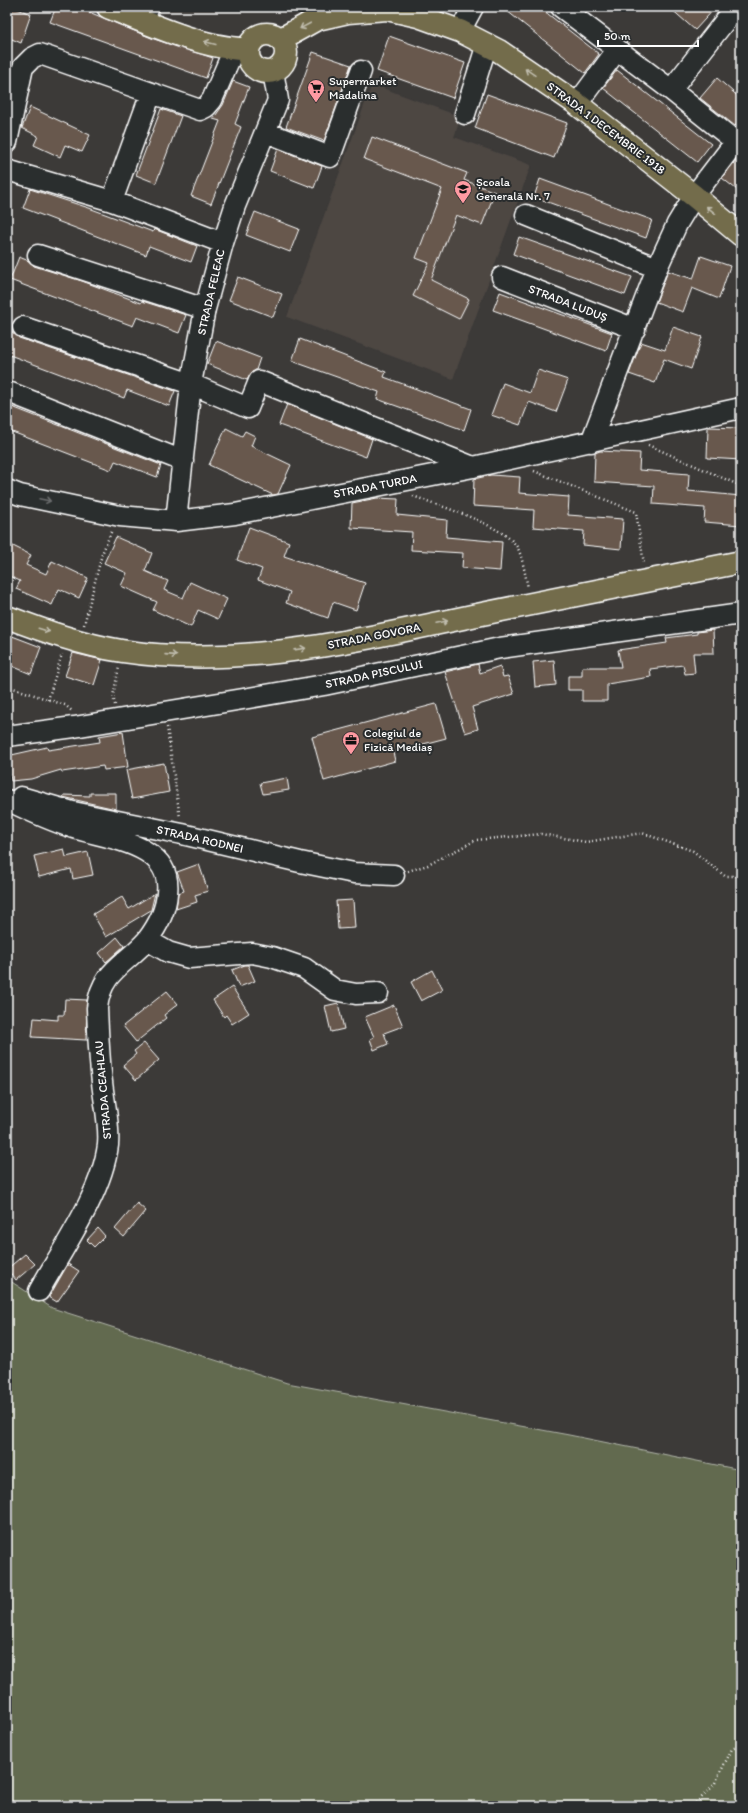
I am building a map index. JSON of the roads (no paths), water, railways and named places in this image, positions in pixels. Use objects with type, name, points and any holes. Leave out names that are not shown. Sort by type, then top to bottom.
[{"type":"main road","points":[[108,7],[146,14],[198,40],[241,49],[257,69],[265,72],[278,68],[286,58],[285,44],[281,39],[269,33],[255,37],[241,49]]},
{"type":"main road","name":"STRADA 1 DECEMBRIE 1918","points":[[281,39],[317,19],[348,12],[387,9],[416,12],[460,31],[498,50],[578,104],[741,235]]},
{"type":"main road","name":"STRADA GOVORA","points":[[7,617],[73,639],[122,651],[213,656],[289,650],[346,642],[741,562]]},
{"type":"street","points":[[460,31],[473,7]]},
{"type":"street","points":[[561,7],[671,90],[738,144],[694,196],[677,224],[657,268],[635,329],[590,442]]},
{"type":"street","points":[[671,90],[733,8]]},
{"type":"street","points":[[465,114],[487,44]]},
{"type":"street","points":[[7,142],[14,74],[32,58],[40,54],[200,110],[206,107],[212,100],[241,49]]},
{"type":"street","points":[[578,104],[617,50]]},
{"type":"street","name":"STRADA FELEAC","points":[[176,521],[191,384],[206,309],[223,243],[235,206],[278,100],[272,71]]},
{"type":"street","points":[[266,132],[330,157],[361,71]]},
{"type":"street","points":[[112,202],[151,93]]},
{"type":"street","points":[[7,170],[112,202],[223,243]]},
{"type":"street","points":[[526,216],[657,268]]},
{"type":"street","points":[[38,255],[206,309]]},
{"type":"street","name":"STRADA LUDUȘ","points":[[502,277],[635,329]]},
{"type":"street","points":[[23,327],[191,384],[248,408],[259,381],[473,467]]},
{"type":"street","points":[[11,393],[183,461]]},
{"type":"street","name":"STRADA TURDA","points":[[7,490],[120,516],[176,521],[235,514],[473,467],[741,408]]},
{"type":"street","name":"STRADA PISCULUI","points":[[7,736],[117,720],[324,684],[500,648],[741,614]]},
{"type":"street","name":"STRADA RODNEI","points":[[7,798],[16,795],[73,812],[182,834],[300,862],[354,873],[394,875]]},
{"type":"street","name":"STRADA CEAHLAU","points":[[7,798],[45,819],[83,831],[114,838],[144,849],[161,864],[169,882],[167,901],[161,917],[147,940],[112,973],[103,984],[98,997],[97,1008],[101,1074],[108,1130],[108,1144],[104,1166],[97,1186],[88,1204],[39,1291]]},
{"type":"street","points":[[147,940],[168,952],[188,958],[252,953],[272,957],[304,968],[335,990],[356,994],[378,993]]},
{"type":"place","name":"Supermarket Madalina","points":[[316,103]]},
{"type":"place","name":"Școala Generală Nr. 7","points":[[463,204]]},
{"type":"place","name":"Colegiul de Fizică Mediaș","points":[[351,755]]}]
